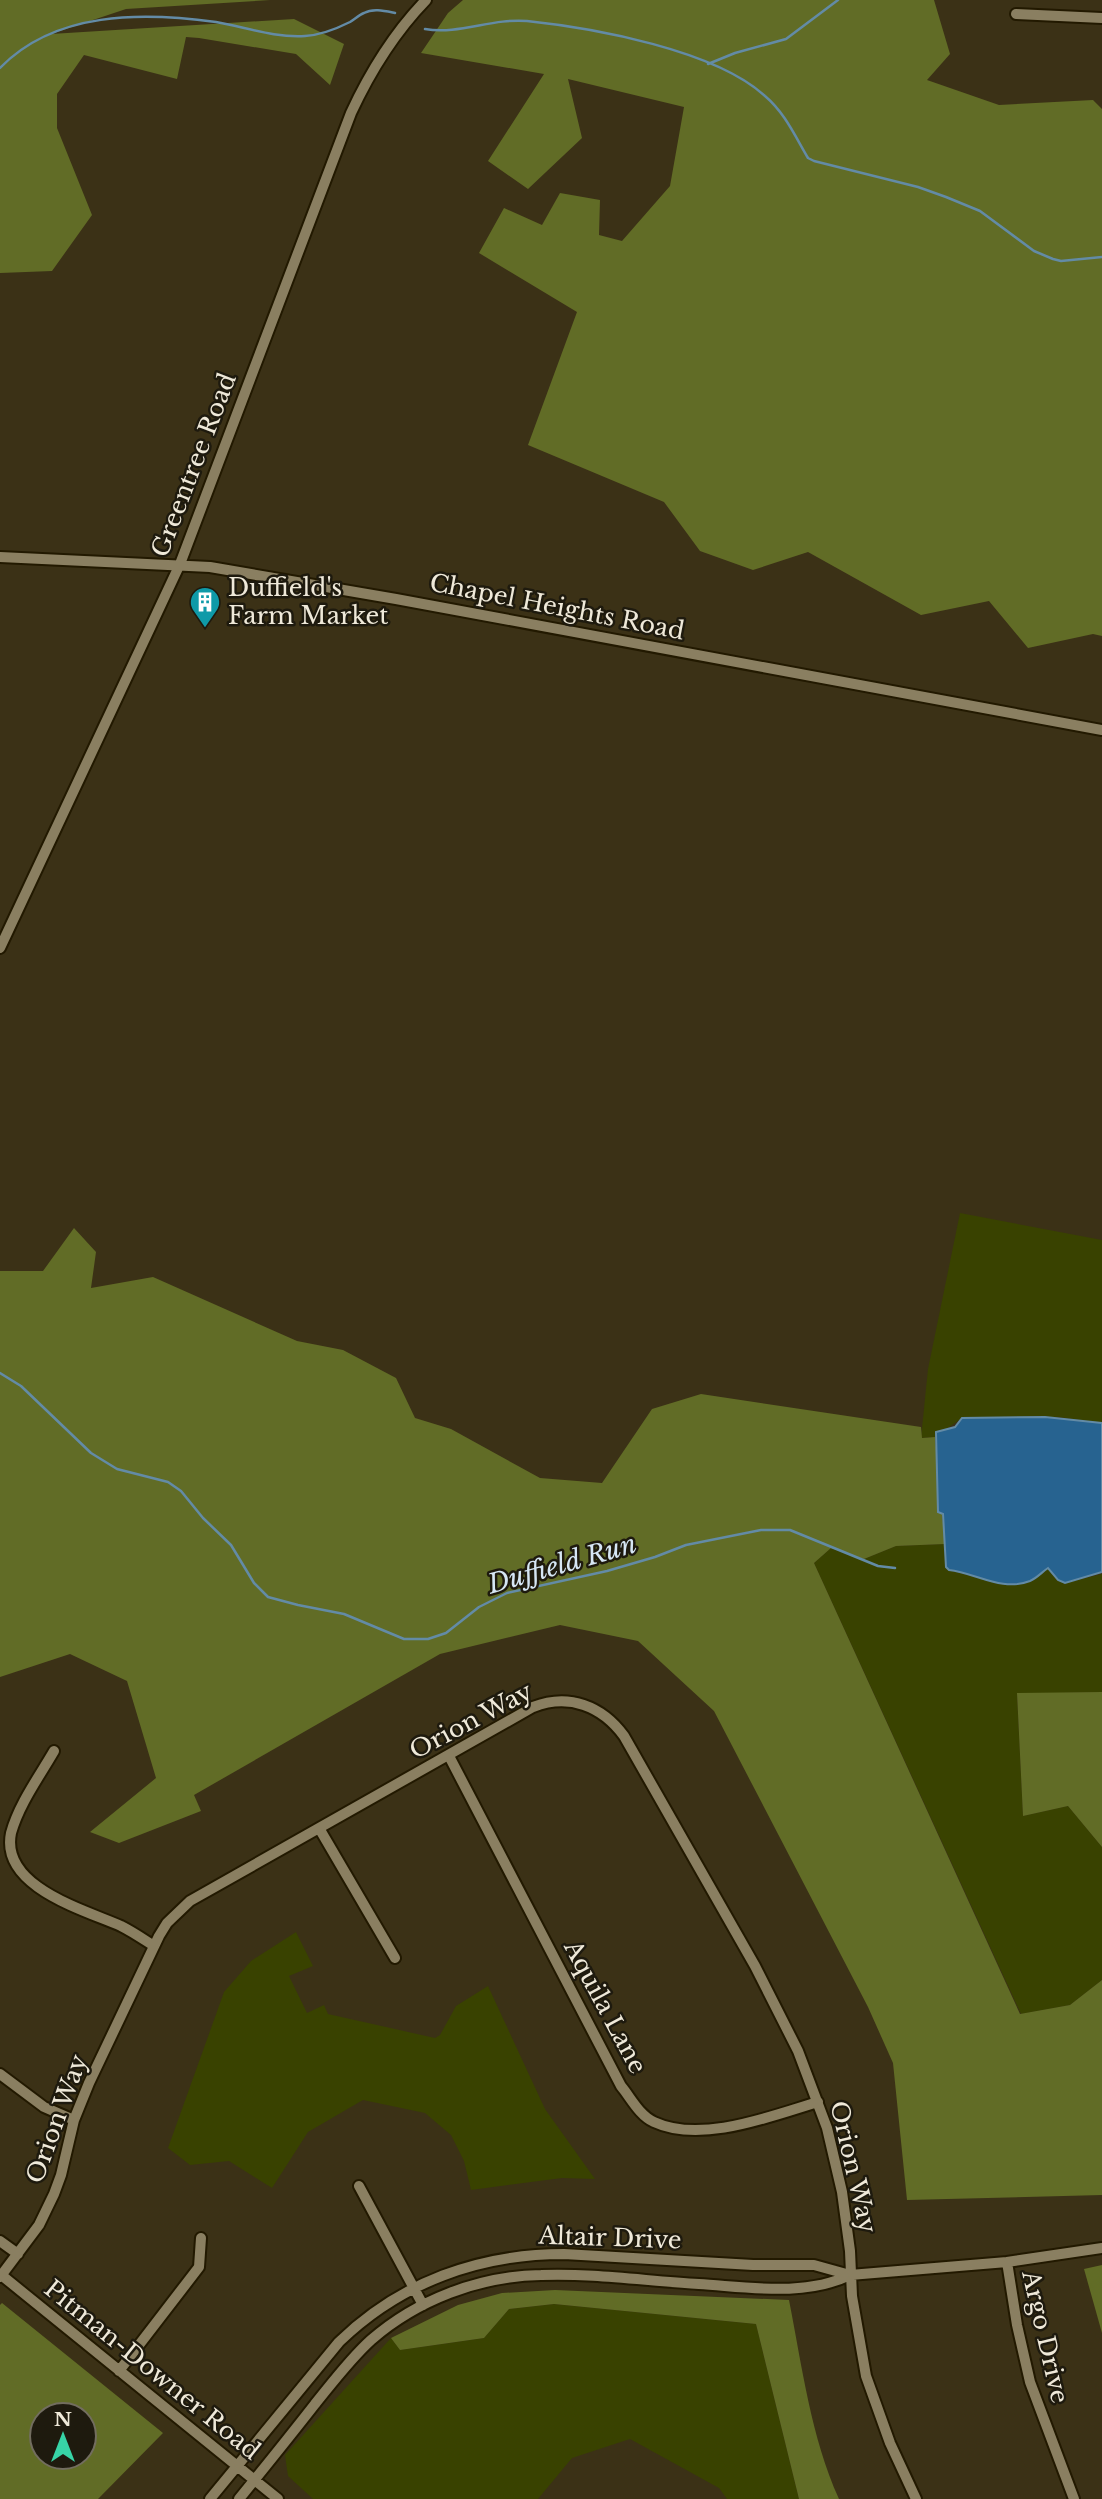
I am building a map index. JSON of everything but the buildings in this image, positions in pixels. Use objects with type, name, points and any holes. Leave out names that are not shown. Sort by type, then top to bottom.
[{"type":"street","name":"Greentree Road","points":[[0,948],[180,564],[351,113],[373,70],[407,20],[426,0]]},
{"type":"street","points":[[1016,15],[1102,18]]},
{"type":"street","name":"Chapel Heights Road","points":[[0,556],[180,564],[397,598],[1102,730]]},
{"type":"street","name":"Orion Way","points":[[1,2276],[39,2225],[54,2194],[74,2120],[123,2008],[167,1923],[190,1900],[533,1707],[546,1702],[561,1701],[590,1707],[605,1714],[615,1723],[771,1994],[798,2051],[827,2128],[842,2192],[850,2251],[850,2275]]},
{"type":"street","points":[[54,1751],[17,1815],[10,1836],[12,1855],[19,1871],[43,1890],[125,1928],[154,1946]]},
{"type":"street","name":"Aquila Lane","points":[[449,1756],[621,2085],[640,2111],[652,2121],[666,2126],[704,2129],[757,2121],[818,2102]]},
{"type":"street","points":[[320,1828],[395,1958]]},
{"type":"street","points":[[0,2074],[44,2107],[74,2120]]},
{"type":"street","points":[[359,2186],[423,2305]]},
{"type":"street","points":[[119,2371],[199,2267],[201,2238]]},
{"type":"street","points":[[0,2241],[18,2254]]},
{"type":"street","name":"Altair Drive","points":[[210,2499],[339,2342],[358,2323],[413,2287],[471,2265],[541,2254],[752,2265],[814,2265],[850,2275],[1007,2262],[1102,2248]]},
{"type":"street","name":"Argo Drive","points":[[1007,2262],[1030,2382],[1074,2499]]},
{"type":"street","name":"Altair Drive","points":[[239,2499],[357,2353],[423,2305],[477,2284],[538,2275],[762,2288],[809,2288],[850,2275]]},
{"type":"street","points":[[850,2275],[858,2341],[866,2376],[890,2443],[916,2499]]},
{"type":"street","name":"Pitman-Downer Road","points":[[1,2276],[278,2499]]},
{"type":"street","points":[[283,2409],[300,2423]]},
{"type":"green space","points":[[0,0],[270,0],[126,9],[51,34],[294,19],[344,44],[330,85],[296,54],[199,38],[186,37],[177,79],[84,55],[57,94],[57,128],[92,215],[52,271],[0,273]]},
{"type":"green space","points":[[463,0],[934,0],[950,54],[927,80],[999,105],[1093,100],[1102,109],[1102,636],[1093,634],[1028,648],[989,601],[921,615],[808,552],[753,570],[700,551],[664,502],[528,445],[577,312],[479,253],[504,208],[542,225],[560,193],[600,200],[599,235],[622,241],[670,186],[684,107],[568,79],[582,138],[528,189],[488,161],[544,74],[421,53],[448,13]]},
{"type":"green space","points":[[960,1213],[1102,1240],[1102,1423],[1058,1417],[962,1418],[935,1437],[921,1438],[928,1369]]},
{"type":"green space","points":[[74,1228],[96,1252],[91,1288],[153,1277],[297,1341],[343,1350],[396,1378],[415,1418],[451,1429],[540,1478],[602,1483],[652,1409],[701,1394],[921,1427],[922,1438],[935,1437],[945,1544],[896,1546],[864,1559],[831,1548],[814,1563],[1020,2014],[1070,2005],[1102,1980],[1102,2195],[907,2200],[893,2063],[868,2007],[714,1711],[638,1641],[560,1625],[440,1654],[194,1795],[201,1811],[119,1843],[90,1832],[156,1778],[127,1681],[70,1654],[0,1677],[0,1271],[43,1271]]},
{"type":"green space","points":[[945,1544],[949,1570],[1002,1584],[1048,1568],[1065,1583],[1102,1574],[1102,1692],[1017,1694],[1023,1816],[1068,1806],[1102,1847],[1102,1980],[1070,2005],[1021,2014],[814,1563],[831,1548],[864,1559],[896,1546]]},
{"type":"green space","points":[[1102,1692],[1102,1847],[1068,1806],[1023,1816],[1017,1693]]},
{"type":"green space","points":[[296,1932],[313,1966],[289,1976],[307,2013],[324,2005],[328,2014],[435,2038],[440,2035],[456,2006],[488,1986],[545,2109],[595,2179],[562,2178],[471,2190],[464,2161],[451,2135],[425,2113],[363,2100],[308,2132],[272,2188],[229,2161],[190,2165],[168,2148],[224,1992],[251,1961]]},
{"type":"green space","points":[[1102,2265],[1102,2333],[1084,2269]]},
{"type":"green space","points":[[555,2290],[789,2300],[814,2426],[839,2499],[799,2499],[756,2324],[554,2304],[509,2309],[484,2338],[400,2350],[391,2338],[458,2305],[502,2293]]},
{"type":"green space","points":[[2,2303],[163,2433],[98,2499],[0,2499]]},
{"type":"green space","points":[[554,2304],[756,2324],[799,2499],[727,2499],[719,2488],[630,2439],[572,2458],[538,2499],[313,2499],[288,2476],[285,2455],[391,2338],[400,2350],[484,2338],[509,2309]]},
{"type":"water","points":[[1045,1417],[1102,1423],[1102,1572],[1065,1583],[1058,1580],[1048,1568],[1030,1581],[1009,1584],[949,1570],[946,1567],[943,1514],[938,1512],[936,1432],[955,1427],[962,1418]]},
{"type":"waterway","points":[[708,64],[735,53],[786,39],[838,0]]},
{"type":"waterway","points":[[0,68],[22,49],[47,35],[101,20],[130,17],[188,19],[271,34],[305,36],[334,29],[368,11],[395,13]]},
{"type":"waterway","points":[[425,29],[450,30],[527,21],[619,36],[685,54],[743,80],[765,96],[784,117],[808,158],[814,161],[918,187],[946,197],[980,211],[1034,251],[1053,259],[1061,261],[1102,257]]},
{"type":"waterway","name":"Duffield Run","points":[[0,1373],[21,1386],[91,1453],[117,1469],[168,1482],[181,1491],[203,1518],[231,1545],[254,1583],[268,1597],[344,1614],[404,1639],[428,1639],[446,1633],[479,1607],[507,1593],[607,1571],[686,1545],[761,1530],[790,1530],[878,1566],[895,1568]]},
{"type":"place","name":"Duffield's Farm Market","points":[[205,629]]}]
